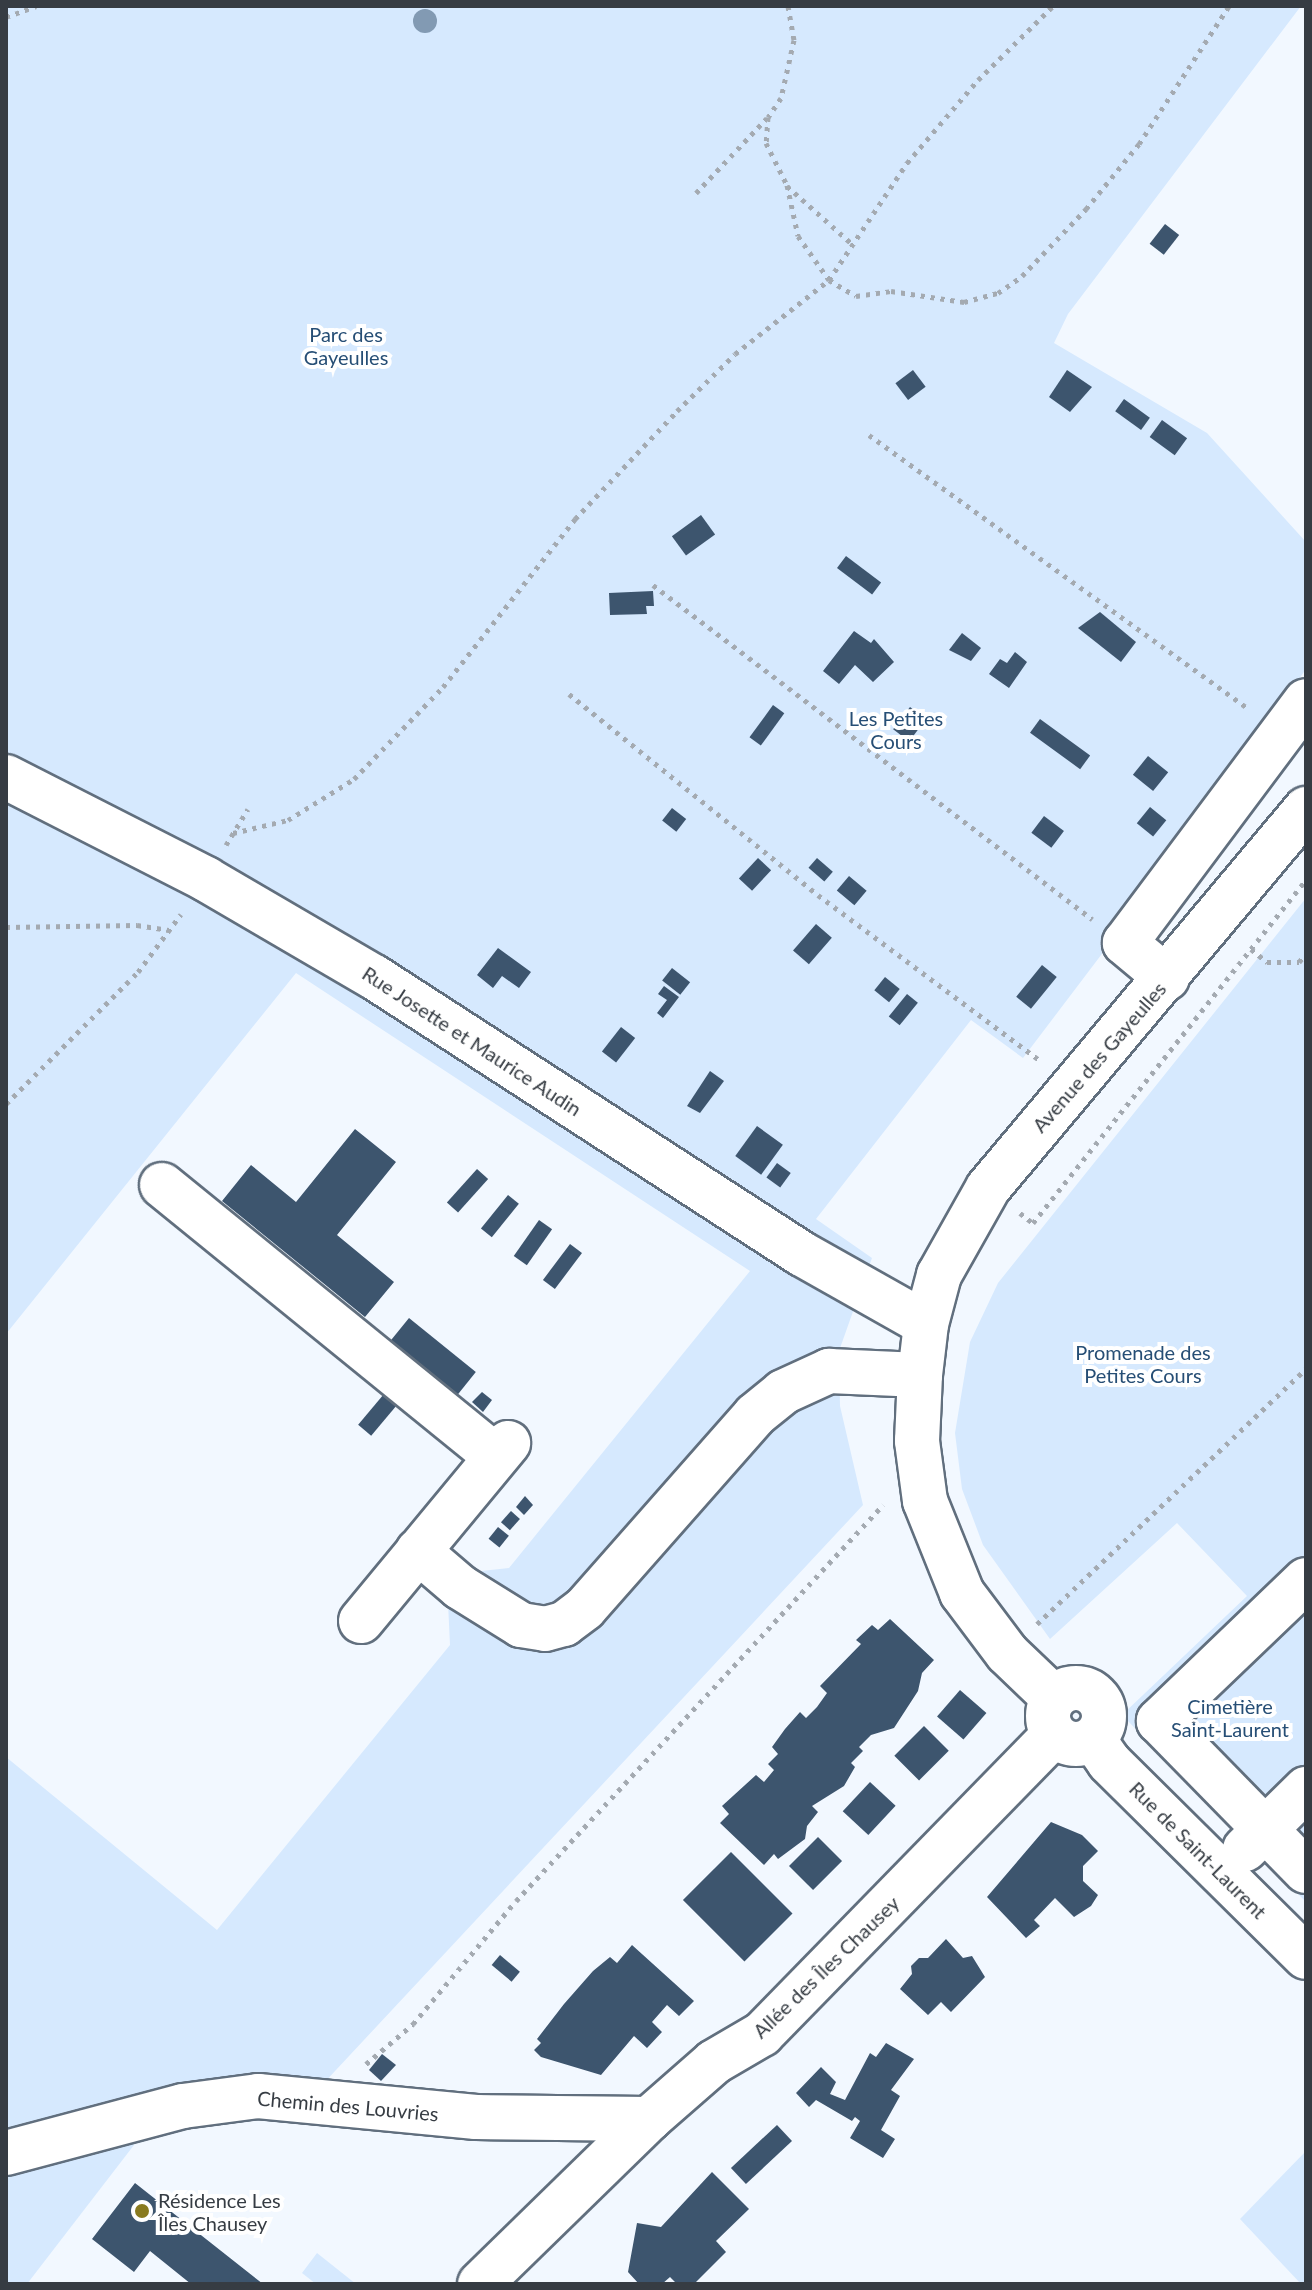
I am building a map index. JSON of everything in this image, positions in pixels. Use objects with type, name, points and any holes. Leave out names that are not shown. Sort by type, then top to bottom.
[{"type":"street","points":[[1167,978],[1125,943],[1294,716]]},
{"type":"street","name":"Rue Josette et Maurice Audin","points":[[6,777],[206,879],[374,977],[802,1254],[926,1324]]},
{"type":"street","name":"Avenue des Gayeulles","points":[[926,1324],[939,1275],[988,1188],[1306,809]]},
{"type":"street","points":[[162,1185],[502,1450],[361,1621]]},
{"type":"street","name":"Rue de Saint-Laurent","points":[[926,1324],[920,1375],[919,1469],[947,1565],[1007,1653],[1067,1724],[1306,1957]]},
{"type":"street","points":[[418,1551],[460,1587],[521,1625],[545,1629],[564,1624],[585,1608],[755,1415],[783,1392],[829,1371],[920,1375]]},
{"type":"street","points":[[1304,1587],[1159,1721],[1306,1871]]},
{"type":"street","name":"Allée des Îles Chausey","points":[[480,2284],[649,2119],[714,2062],[762,2034],[1067,1724]]},
{"type":"street","points":[[1221,1873],[1306,1789]]},
{"type":"street","name":"Chemin des Louvries","points":[[6,2153],[183,2106],[258,2096],[476,2117],[649,2119]]},
{"type":"path","points":[[6,17],[36,6]]},
{"type":"path","points":[[696,193],[768,117],[781,98],[794,40],[788,6]]},
{"type":"path","points":[[233,833],[288,820],[354,779],[443,687],[575,519],[677,411],[735,354],[829,280],[907,163],[978,80],[1053,6]]},
{"type":"path","points":[[768,117],[766,143],[787,185],[798,236],[829,280],[856,296],[891,291],[964,302],[998,293],[1022,276],[1086,209],[1139,144],[1229,6]]},
{"type":"path","points":[[787,185],[852,244]]},
{"type":"path","points":[[869,435],[1294,716]]},
{"type":"path","points":[[653,585],[1125,943]]},
{"type":"path","points":[[569,694],[818,895],[1073,1085]]},
{"type":"path","points":[[6,1104],[138,972],[206,879],[248,809]]},
{"type":"path","points":[[988,1188],[1033,1223],[1306,880]]},
{"type":"path","points":[[6,927],[137,925],[169,930]]},
{"type":"path","points":[[1007,1653],[1306,1369]]},
{"type":"path","points":[[330,2103],[358,2071],[413,2024],[516,1901],[816,1573],[919,1469]]},
{"type":"green space","points":[[6,6],[1301,6],[1068,314],[1054,343],[1207,433],[1306,542],[1306,669],[1167,868],[1023,1058],[971,1020],[816,1219],[872,1258],[839,1351],[840,1406],[863,1505],[322,2085],[6,2136],[6,1757],[217,1930],[450,1645],[448,1603],[472,1572],[509,1568],[750,1271],[296,973],[6,1334]]},
{"type":"green space","name":"Promenade des Petites Cours","points":[[1306,898],[1306,1902],[1122,1715],[1247,1596],[1177,1523],[1050,1639],[983,1545],[962,1489],[955,1433],[970,1342],[998,1283]]},
{"type":"green space","points":[[131,2128],[134,2145],[27,2284],[6,2284],[6,2164]]},
{"type":"green space","points":[[1306,2151],[1306,2284],[1301,2284],[1240,2219]]},
{"type":"green space","points":[[317,2253],[356,2284],[316,2284],[302,2273]]},
{"type":"building","points":[[1165,224],[1179,235],[1164,255],[1150,244]]},
{"type":"building","points":[[913,370],[926,387],[908,400],[895,383]]},
{"type":"building","points":[[1067,370],[1092,387],[1070,412],[1049,397]]},
{"type":"building","points":[[1124,399],[1150,418],[1141,430],[1115,411]]},
{"type":"building","points":[[1162,420],[1187,438],[1175,455],[1150,437]]},
{"type":"building","points":[[701,515],[715,534],[686,556],[672,536]]},
{"type":"building","points":[[846,556],[881,582],[872,594],[837,568]]},
{"type":"building","points":[[653,591],[654,606],[646,606],[647,614],[610,615],[609,593]]},
{"type":"building","points":[[1100,612],[1136,642],[1121,662],[1078,628]]},
{"type":"building","points":[[854,631],[871,643],[874,639],[894,662],[873,682],[855,665],[839,684],[823,671]]},
{"type":"building","points":[[962,633],[981,648],[971,661],[949,650]]},
{"type":"building","points":[[1015,652],[1027,662],[1009,688],[989,674],[1000,659],[1007,663]]},
{"type":"building","points":[[773,705],[784,713],[761,746],[749,737]]},
{"type":"building","points":[[910,707],[926,719],[909,741],[893,729]]},
{"type":"building","points":[[1040,719],[1090,755],[1080,769],[1030,733]]},
{"type":"building","points":[[1148,756],[1168,772],[1153,791],[1133,775]]},
{"type":"building","points":[[1150,807],[1166,820],[1153,837],[1137,823]]},
{"type":"building","points":[[672,808],[686,819],[676,832],[662,821]]},
{"type":"building","points":[[1044,816],[1064,831],[1051,848],[1031,833]]},
{"type":"building","points":[[758,858],[771,870],[752,891],[739,878]]},
{"type":"building","points":[[817,858],[833,872],[824,882],[808,868]]},
{"type":"building","points":[[849,876],[867,891],[854,905],[837,891]]},
{"type":"building","points":[[816,924],[832,938],[809,964],[793,950]]},
{"type":"building","points":[[498,948],[531,972],[519,988],[502,976],[493,988],[477,975]]},
{"type":"building","points":[[1042,965],[1057,977],[1031,1009],[1016,997]]},
{"type":"building","points":[[672,968],[690,982],[680,995],[662,981]]},
{"type":"building","points":[[885,977],[900,989],[889,1002],[874,990]]},
{"type":"building","points":[[664,986],[679,997],[663,1018],[657,1013],[667,1000],[658,994]]},
{"type":"building","points":[[907,994],[918,1003],[900,1025],[889,1017]]},
{"type":"building","points":[[621,1027],[635,1038],[616,1063],[602,1051]]},
{"type":"building","points":[[710,1071],[724,1081],[700,1113],[687,1106]]},
{"type":"building","points":[[757,1126],[783,1145],[761,1175],[735,1156]]},
{"type":"building","points":[[355,1129],[396,1162],[337,1235],[394,1282],[365,1317],[222,1201],[251,1165],[296,1202]]},
{"type":"building","points":[[777,1163],[791,1173],[780,1188],[766,1178]]},
{"type":"building","points":[[477,1169],[488,1179],[458,1212],[447,1202]]},
{"type":"building","points":[[508,1195],[519,1204],[492,1237],[481,1228]]},
{"type":"building","points":[[539,1220],[552,1229],[527,1265],[514,1256]]},
{"type":"building","points":[[570,1244],[582,1253],[555,1289],[543,1280]]},
{"type":"building","points":[[409,1318],[476,1372],[458,1395],[391,1341]]},
{"type":"building","points":[[389,1388],[402,1399],[371,1436],[358,1425]]},
{"type":"building","points":[[482,1392],[492,1400],[483,1412],[472,1402]]},
{"type":"building","points":[[525,1496],[533,1505],[524,1515],[516,1507]]},
{"type":"building","points":[[511,1511],[520,1519],[510,1530],[501,1522]]},
{"type":"building","points":[[498,1527],[509,1536],[499,1547],[489,1539]]},
{"type":"building","points":[[890,1619],[934,1660],[922,1673],[918,1691],[894,1728],[871,1735],[859,1747],[863,1751],[851,1763],[855,1767],[844,1786],[812,1806],[818,1812],[807,1826],[805,1839],[778,1859],[774,1854],[764,1865],[720,1823],[729,1814],[722,1806],[756,1775],[764,1782],[774,1770],[768,1764],[778,1754],[772,1747],[785,1729],[800,1712],[806,1718],[817,1707],[827,1693],[820,1686],[861,1644],[856,1640],[872,1625],[878,1630]]},
{"type":"building","points":[[960,1690],[986,1713],[963,1739],[937,1716]]},
{"type":"building","points":[[924,1726],[949,1751],[919,1780],[894,1756]]},
{"type":"building","points":[[870,1782],[896,1806],[868,1835],[843,1811]]},
{"type":"building","points":[[1051,1822],[1082,1835],[1098,1851],[1083,1866],[1083,1881],[1098,1895],[1091,1906],[1074,1917],[1055,1898],[1034,1920],[1040,1926],[1026,1938],[987,1897]]},
{"type":"building","points":[[818,1837],[842,1861],[813,1890],[789,1866]]},
{"type":"building","points":[[731,1852],[793,1914],[744,1962],[683,1900]]},
{"type":"building","points":[[946,1939],[963,1958],[972,1956],[985,1977],[951,2012],[941,2002],[928,2015],[900,1989],[912,1974],[911,1966],[919,1958],[928,1958]]},
{"type":"building","points":[[632,1945],[694,2001],[679,2016],[667,2005],[652,2022],[662,2032],[647,2048],[634,2036],[601,2075],[541,2057],[534,2050],[541,2043],[537,2039],[564,2004],[593,1971],[610,1957],[617,1963]]},
{"type":"building","points":[[500,1955],[520,1972],[512,1982],[492,1965]]},
{"type":"building","points":[[886,2043],[914,2059],[891,2090],[900,2096],[881,2130],[895,2139],[883,2158],[850,2138],[860,2121],[855,2117],[852,2121],[816,2100],[809,2107],[796,2093],[821,2067],[836,2082],[830,2094],[845,2100],[870,2053],[876,2057]]},
{"type":"building","points":[[382,2054],[396,2065],[381,2081],[369,2070]]},
{"type":"building","points":[[777,2125],[792,2141],[746,2184],[731,2168]]},
{"type":"building","points":[[712,2172],[749,2209],[716,2241],[726,2252],[694,2284],[677,2284],[670,2277],[662,2284],[639,2284],[628,2272],[637,2223],[661,2227]]},
{"type":"building","name":"Résidence Les Îles Chausey","points":[[135,2183],[263,2284],[191,2284],[150,2251],[134,2272],[92,2239]]},
{"type":"place","name":"Résidence Les Îles Chausey","points":[[142,2211]]},
{"type":"park label","name":"Parc des Gayeulles","points":[[346,346]]},
{"type":"park label","name":"Les Petites Cours","points":[[896,730]]},
{"type":"park label","name":"Cimetière Saint-Laurent","points":[[1230,1718]]}]
